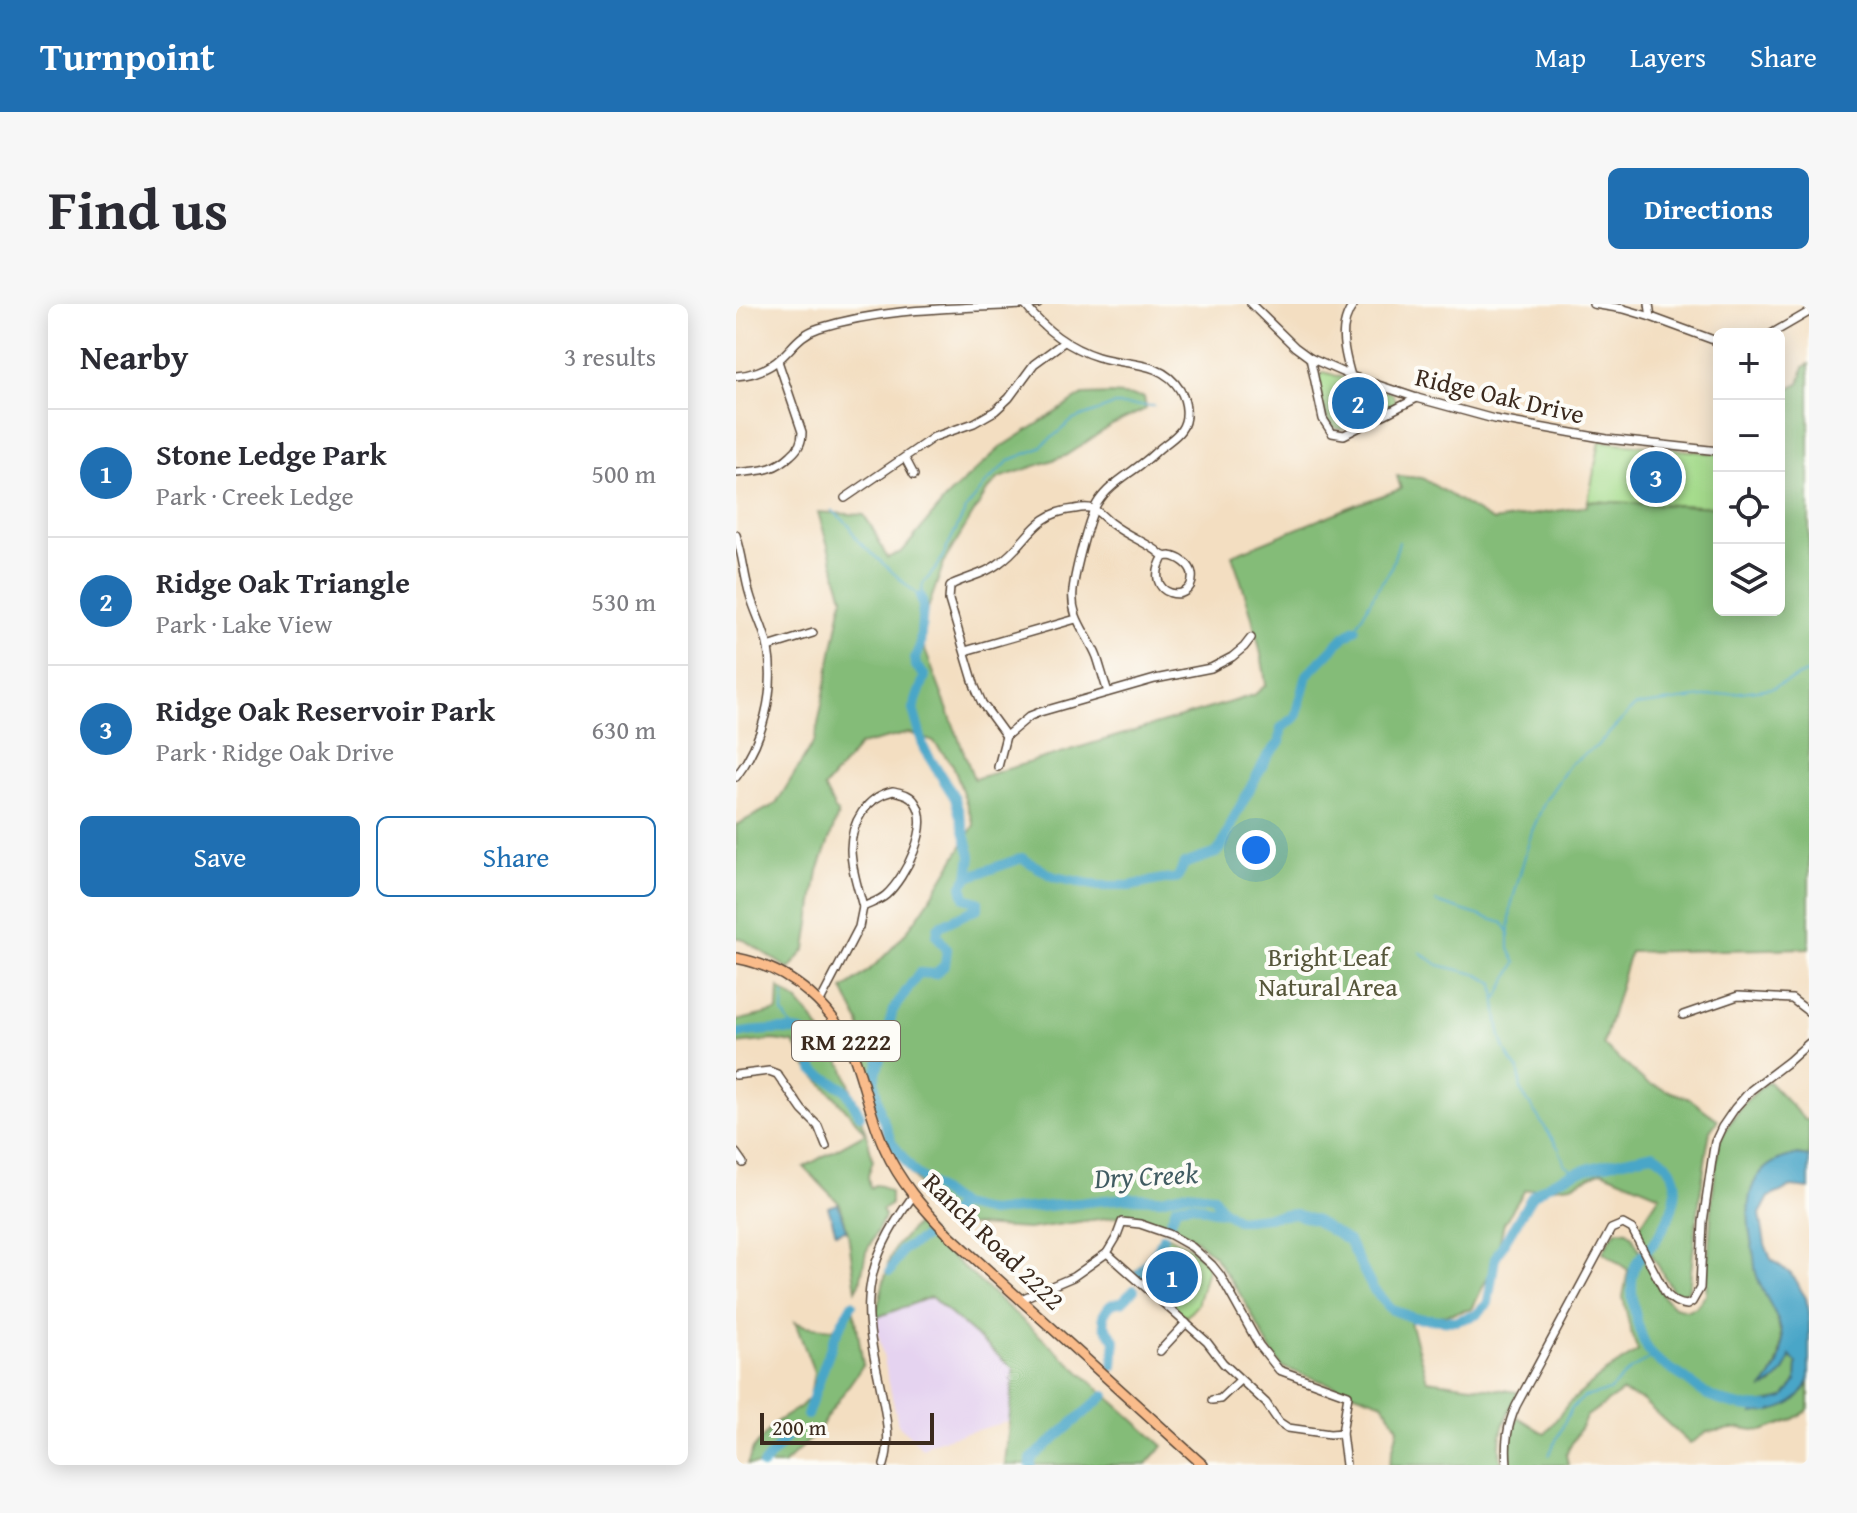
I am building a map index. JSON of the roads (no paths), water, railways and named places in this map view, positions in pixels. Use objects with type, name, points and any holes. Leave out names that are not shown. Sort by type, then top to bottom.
[{"type":"main road","name":"Ranch Road 2222","points":[[736,958],[772,970],[797,983],[820,1002],[841,1031],[855,1059],[884,1147],[896,1173],[913,1196],[947,1233],[1203,1465]]},
{"type":"street","points":[[736,376],[762,370],[778,361],[804,334],[842,322],[919,309],[1038,304]]},
{"type":"street","name":"Ridge Oak Drive","points":[[1251,304],[1310,358],[1351,376],[1417,398],[1494,419],[1607,439],[1713,450]]},
{"type":"street","points":[[1351,376],[1343,332],[1345,318],[1354,304]]},
{"type":"street","points":[[1593,304],[1651,317],[1713,340]]},
{"type":"street","points":[[1649,304],[1651,317]]},
{"type":"street","points":[[1025,305],[1037,320],[1064,342],[1102,358],[1148,365],[1160,370],[1170,377],[1185,400],[1185,422],[1180,433],[1109,488],[1093,509],[1073,591],[1076,619],[1096,657],[1108,692]]},
{"type":"street","points":[[1781,328],[1809,312]]},
{"type":"street","points":[[845,498],[934,437],[962,428],[995,411],[1009,398],[1034,364],[1064,342]]},
{"type":"street","points":[[1310,358],[1323,419],[1332,433],[1344,435],[1355,431],[1417,398]]},
{"type":"street","points":[[736,473],[775,468],[796,451],[801,442],[802,432],[778,361]]},
{"type":"street","points":[[905,458],[914,475]]},
{"type":"street","points":[[1006,736],[982,703],[975,687],[949,600],[950,587],[998,564],[1041,520],[1065,510],[1093,509],[1120,530],[1164,556],[1180,559],[1192,574],[1187,590],[1179,595],[1172,594],[1158,583],[1157,575],[1164,556]]},
{"type":"street","points":[[736,535],[749,594],[768,647],[770,674],[760,733],[736,777]]},
{"type":"street","points":[[965,651],[1076,619]]},
{"type":"street","points":[[768,647],[813,633]]},
{"type":"street","points":[[998,767],[1006,736],[1030,716],[1155,679],[1211,668],[1232,657],[1251,638]]},
{"type":"street","points":[[820,1002],[859,927],[863,907],[851,848],[859,816],[876,796],[893,791],[909,795],[916,802],[920,821],[914,853],[885,895],[863,907]]},
{"type":"street","points":[[1683,1015],[1738,996],[1792,999],[1809,1012]]},
{"type":"street","points":[[1507,1465],[1507,1427],[1611,1229],[1623,1224],[1632,1229],[1666,1294],[1673,1300],[1687,1305],[1697,1295],[1702,1279],[1703,1222],[1715,1142],[1729,1115],[1751,1090],[1809,1043]]},
{"type":"street","points":[[740,1074],[769,1071],[777,1074],[802,1110],[818,1126],[826,1146]]},
{"type":"street","points":[[736,1153],[743,1163]]},
{"type":"street","points":[[884,1465],[888,1437],[872,1343],[869,1296],[881,1249],[895,1220],[913,1196]]},
{"type":"street","points":[[1021,1299],[1073,1277],[1107,1253],[1122,1222],[1140,1224],[1169,1234],[1192,1247],[1212,1265],[1259,1345],[1279,1370],[1348,1395],[1342,1433],[1346,1465]]},
{"type":"street","points":[[1107,1253],[1207,1342],[1223,1363],[1266,1403],[1279,1422],[1288,1428],[1342,1433]]},
{"type":"street","points":[[1160,1351],[1186,1323]]},
{"type":"street","points":[[1212,1400],[1220,1399],[1240,1380]]},
{"type":"water","points":[[1796,1155],[1809,1157],[1809,1189],[1791,1187],[1769,1197],[1760,1214],[1771,1259],[1791,1274],[1806,1298],[1809,1312],[1809,1381],[1793,1402],[1753,1414],[1756,1405],[1784,1398],[1796,1382],[1797,1364],[1790,1356],[1781,1376],[1762,1389],[1777,1366],[1782,1339],[1779,1322],[1756,1273],[1748,1219],[1751,1190],[1766,1168]]},
{"type":"water","points":[[838,1204],[846,1230],[836,1233],[828,1207]]},
{"type":"waterway","points":[[921,597],[923,584],[938,566],[966,509],[1010,460],[1038,449],[1073,420],[1114,405],[1154,406]]},
{"type":"waterway","points":[[832,510],[850,526],[857,540],[920,597]]},
{"type":"waterway","points":[[1355,629],[1390,571],[1399,542]]},
{"type":"waterway","name":"Dry Creek","points":[[921,597],[920,646],[915,658],[916,666],[925,676],[913,709],[924,749],[955,798],[971,856],[968,877],[962,886],[965,898],[978,902],[978,908],[938,928],[937,936],[947,949],[945,965],[935,974],[919,973],[893,1010],[874,1081],[880,1112],[892,1143],[914,1172],[959,1205],[990,1212],[1127,1198],[1161,1199],[1186,1193],[1213,1196],[1221,1208],[1237,1220],[1295,1214],[1316,1221],[1348,1241],[1373,1289],[1391,1309],[1413,1318],[1456,1321],[1476,1315],[1488,1303],[1495,1258],[1531,1198],[1543,1188],[1572,1174],[1653,1154],[1665,1162],[1672,1173],[1675,1196],[1667,1221],[1639,1259],[1634,1272],[1634,1310],[1642,1337],[1656,1359],[1706,1394],[1734,1404],[1768,1407]]},
{"type":"waterway","points":[[968,877],[1022,858],[1054,877],[1099,886],[1130,886],[1174,879],[1184,864],[1216,853],[1267,757],[1280,742],[1281,728],[1296,717],[1307,675],[1355,629]]},
{"type":"waterway","points":[[1509,932],[1511,906],[1532,831],[1545,801],[1570,764],[1597,746],[1635,706],[1772,688],[1809,672]]},
{"type":"waterway","points":[[1436,902],[1503,923],[1509,932],[1509,949],[1516,963],[1497,999]]},
{"type":"waterway","points":[[1420,952],[1438,965],[1476,974],[1494,983],[1502,1041],[1519,1070],[1521,1091],[1559,1149],[1565,1165],[1577,1172]]},
{"type":"waterway","points":[[784,994],[783,1013],[794,1031]]},
{"type":"waterway","name":"Dry Creek","points":[[736,1034],[780,1030],[803,1033],[812,1042],[813,1070],[846,1090],[860,1115]]},
{"type":"waterway","points":[[944,1220],[959,1205]]},
{"type":"waterway","points":[[1169,1226],[1176,1207],[1190,1205],[1225,1211]]},
{"type":"waterway","points":[[890,1271],[902,1250],[927,1236]]},
{"type":"waterway","points":[[1145,1278],[1140,1272],[1163,1237]]},
{"type":"waterway","points":[[1113,1366],[1115,1340],[1105,1326],[1103,1316],[1110,1306],[1122,1302],[1134,1290]]},
{"type":"waterway","points":[[807,1415],[834,1338],[852,1304]]},
{"type":"waterway","points":[[1549,1455],[1571,1409],[1584,1397],[1609,1391],[1630,1370],[1653,1356]]},
{"type":"waterway","points":[[1031,1465],[1031,1459],[1105,1395]]},
{"type":"waterway","points":[[763,1465],[792,1431]]},
{"type":"place","name":"Ridge Oak Triangle","points":[[1358,403]]},
{"type":"place","name":"Ridge Oak Reservoir Park","points":[[1656,477]]},
{"type":"place","name":"Stone Ledge Park","points":[[1172,1277]]},
{"type":"park label","name":"Bright Leaf Natural Area","points":[[1328,971]]}]
